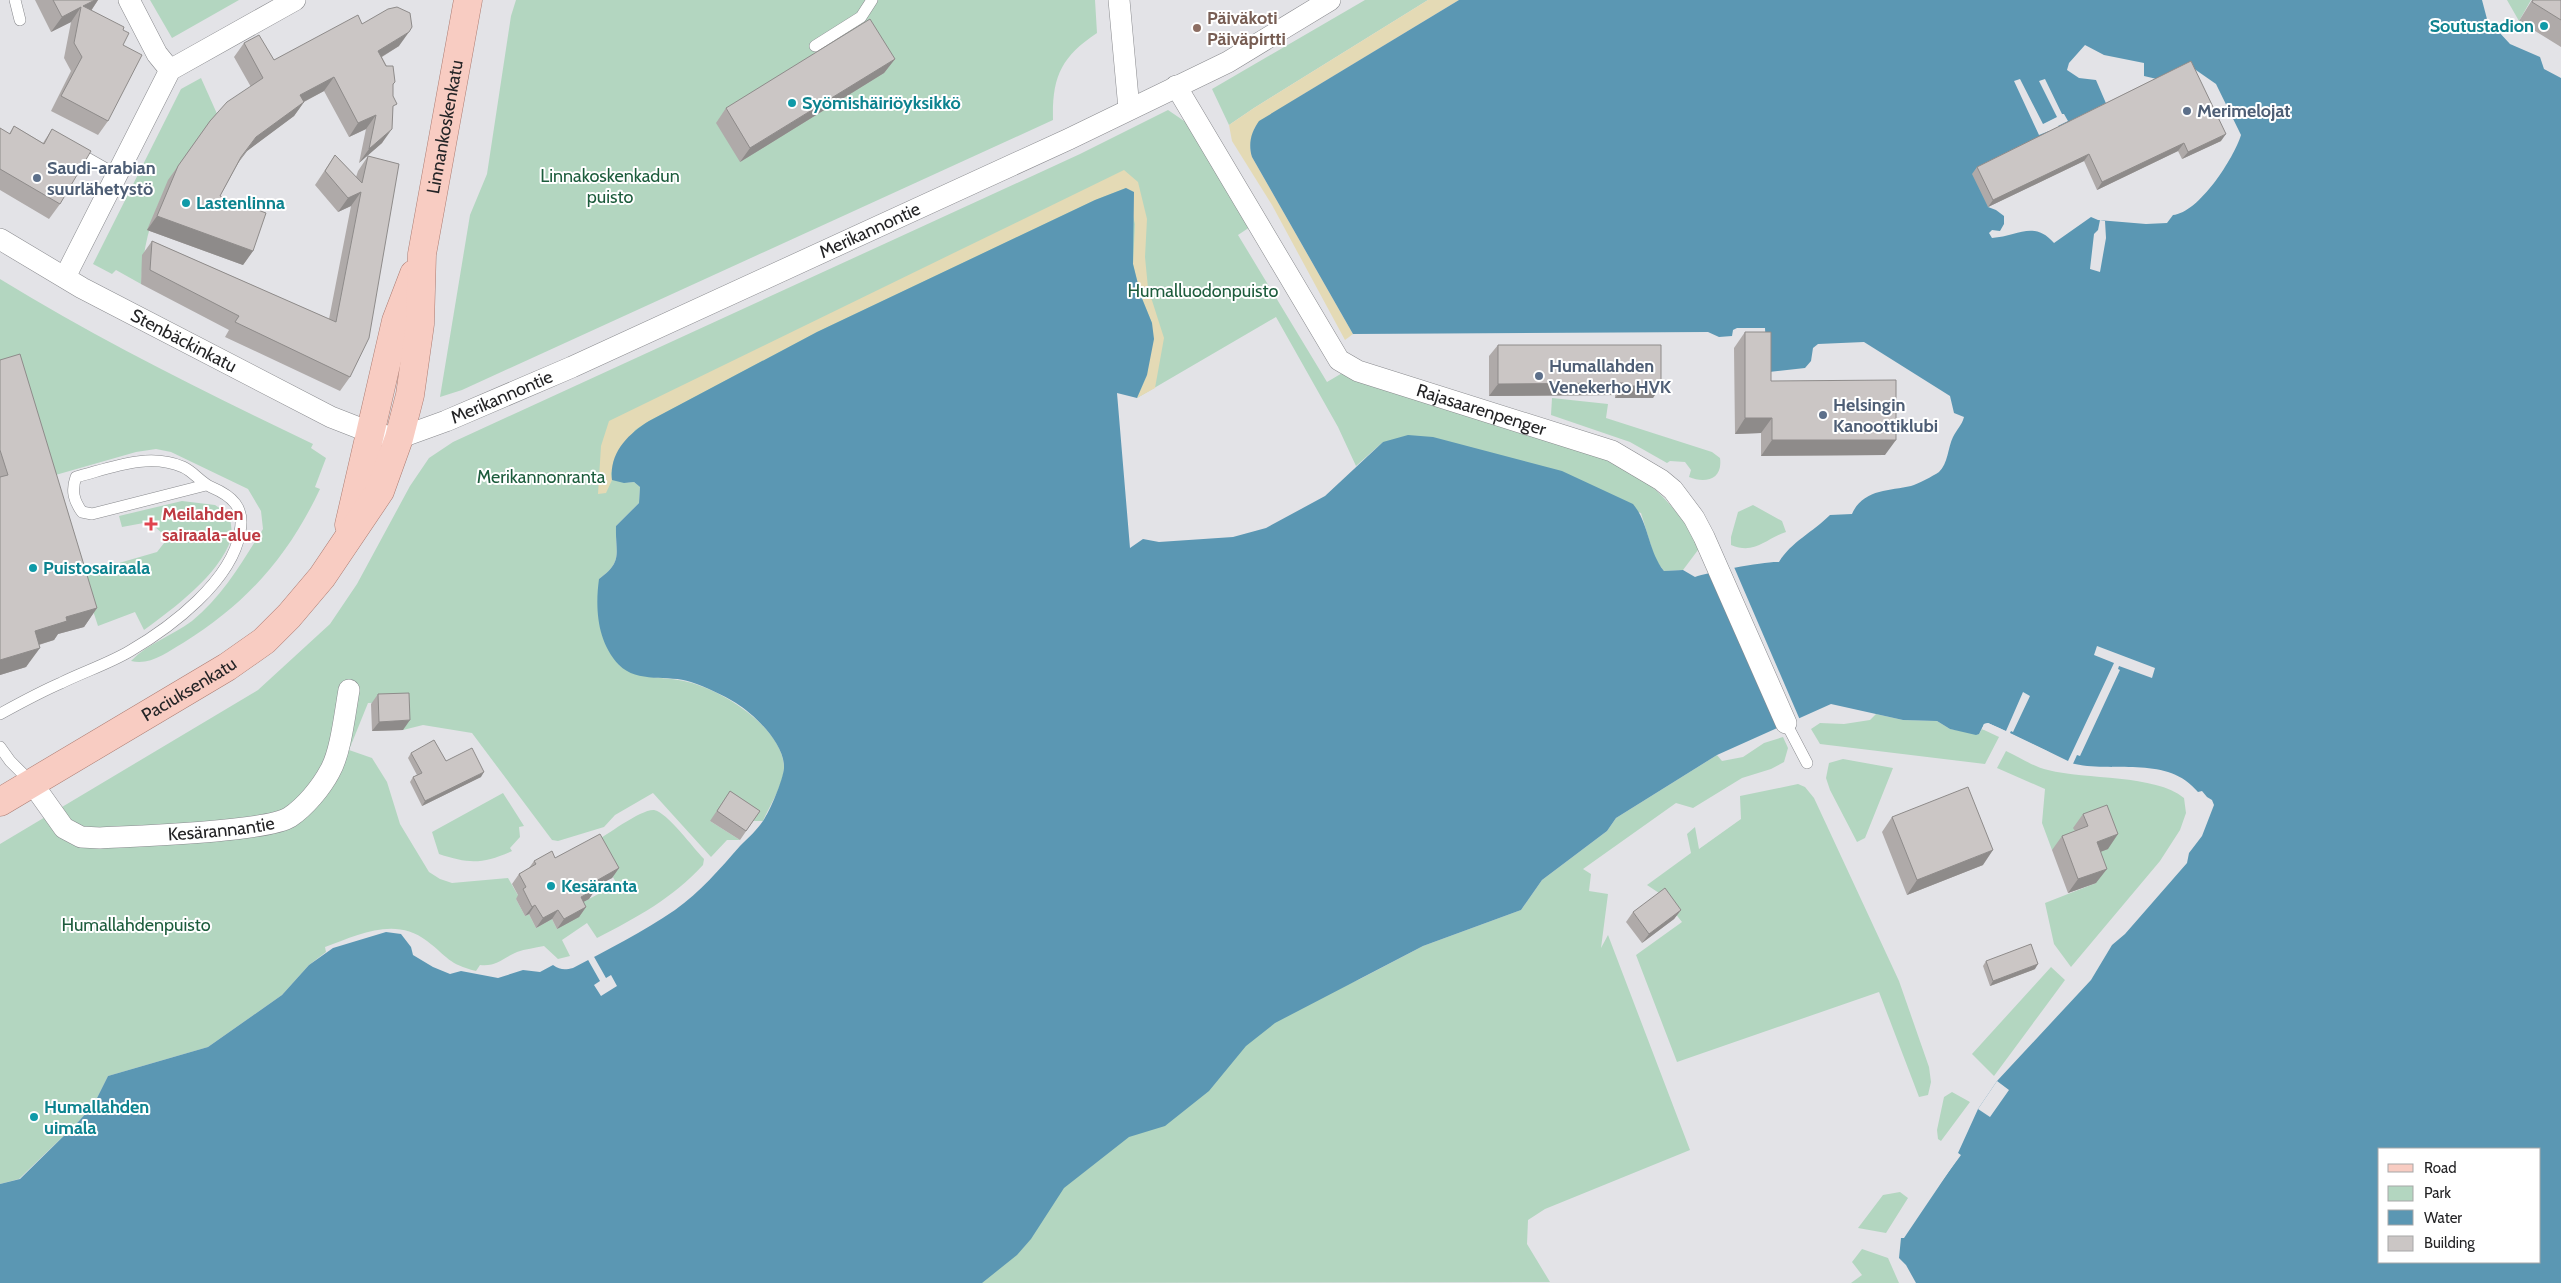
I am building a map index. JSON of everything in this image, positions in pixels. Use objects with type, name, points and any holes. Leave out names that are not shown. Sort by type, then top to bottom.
[{"type":"main road","name":"Linnankoskenkatu","points":[[399,438],[414,373],[420,324],[422,254],[468,0]]},
{"type":"main road","name":"Linnankoskenkatu","points":[[372,433],[396,321],[422,254]]},
{"type":"main road","name":"Paciuksenkatu","points":[[346,538],[372,433]]},
{"type":"main road","name":"Paciuksenkatu","points":[[0,802],[227,668],[264,641],[289,616],[316,583],[380,491],[399,438]]},
{"type":"street","points":[[129,0],[157,54],[170,70]]},
{"type":"street","points":[[65,277],[170,70],[295,0]]},
{"type":"street","points":[[1119,0],[1129,110]]},
{"type":"street","name":"Merikannontie","points":[[399,438],[446,421],[572,366],[1129,110],[1228,62],[1330,0]]},
{"type":"street","name":"Rajasaarenpenger","points":[[1176,86],[1339,360],[1358,371],[1612,452],[1661,480],[1673,490],[1694,518],[1712,552],[1786,724]]},
{"type":"street","name":"Stenbäckinkatu","points":[[0,239],[65,277],[331,416],[372,433],[399,438]]},
{"type":"street","name":"Kesärannantie","points":[[32,783],[64,828],[82,837],[100,838],[253,826],[288,818],[307,801],[331,770],[349,690]]},
{"type":"lane","points":[[15,0],[20,20]]},
{"type":"lane","points":[[815,46],[863,22],[872,0]]},
{"type":"lane","points":[[65,145],[117,175]]},
{"type":"lane","points":[[0,714],[130,651],[190,608],[206,593],[235,550],[242,524],[241,514],[234,500],[227,494],[206,485],[195,474],[182,467],[163,461],[145,460],[76,477],[73,485],[74,502],[82,512],[92,514],[206,485]]},
{"type":"lane","points":[[1786,724],[1807,763]]},
{"type":"lane","points":[[0,747],[10,761],[32,783]]},
{"type":"green space","points":[[150,0],[239,0],[172,38]]},
{"type":"green space","name":"Linnakoskenkadun puisto","points":[[516,0],[1095,0],[1097,33],[1075,51],[1061,69],[1054,92],[1053,120],[462,390],[440,397],[470,215],[487,174],[511,16]]},
{"type":"green space","points":[[1365,0],[1428,0],[1229,125],[1212,89]]},
{"type":"green space","points":[[2507,0],[2531,0],[2519,21]]},
{"type":"green space","points":[[201,78],[218,116],[187,153],[163,193],[148,236],[143,259],[141,284],[116,270],[112,274],[93,264],[181,89]]},
{"type":"green space","points":[[1168,110],[1187,123],[1250,227],[1238,235],[1327,382],[1344,372],[1611,461],[1641,478],[1662,496],[1701,546],[1683,570],[1664,571],[1655,559],[1641,513],[1383,442],[1356,466],[1338,427],[1276,317],[1137,398],[1147,375],[624,483],[634,482],[640,487],[639,503],[616,526],[617,550],[615,561],[607,573],[599,579],[619,665],[637,674],[678,680],[702,686],[733,702],[762,725],[773,738],[781,752],[784,767],[779,787],[763,821],[710,821],[740,840],[727,840],[711,857],[653,793],[615,815],[604,827],[558,841],[552,840],[472,733],[423,725],[403,730],[402,702],[368,703],[349,750],[372,758],[387,782],[400,824],[429,872],[440,879],[452,883],[508,878],[519,897],[516,899],[525,916],[529,914],[536,928],[552,919],[557,929],[574,907],[617,884],[593,843],[648,811],[654,810],[666,817],[704,859],[703,865],[667,897],[640,915],[597,938],[587,923],[562,940],[570,956],[558,959],[544,946],[517,952],[491,965],[480,965],[476,971],[454,963],[427,941],[415,934],[389,929],[363,933],[325,947],[326,952],[309,965],[282,995],[208,1047],[108,1076],[94,1104],[79,1121],[19,1179],[0,1184],[0,844],[258,690],[330,624],[357,584],[410,486],[429,458],[453,442],[1080,154]]},
{"type":"green space","points":[[0,279],[115,345],[313,444],[311,448],[326,458],[315,487],[320,489],[308,514],[263,577],[246,595],[206,628],[152,660],[145,662],[131,661],[152,644],[192,621],[223,590],[263,529],[261,511],[248,489],[171,452],[156,449],[136,452],[52,476],[0,362]]},
{"type":"green space","points":[[1552,398],[1608,404],[1606,418],[1712,452],[1720,458],[1719,471],[1707,480],[1689,477],[1691,470],[1685,462],[1670,461],[1667,463],[1630,442],[1551,415]]},
{"type":"green space","points":[[182,501],[215,505],[230,515],[231,539],[217,565],[194,590],[144,630],[135,612],[98,626],[81,574],[157,552],[168,538],[149,522],[122,527],[119,516]]},
{"type":"green space","points":[[1753,505],[1782,521],[1786,532],[1753,547],[1739,548],[1731,545],[1731,537],[1738,512]]},
{"type":"green space","points":[[1876,714],[1903,720],[1937,721],[1950,729],[1979,734],[1982,729],[1999,737],[1985,764],[1820,744],[1811,729],[1820,723],[1844,724],[1870,720]]},
{"type":"green space","points":[[1783,737],[1788,748],[1784,762],[1771,769],[1742,778],[1693,808],[1676,803],[1583,869],[1591,874],[1589,891],[1608,894],[1601,948],[1608,935],[1690,1150],[1545,1209],[1528,1220],[1527,1244],[1550,1282],[977,1283],[1074,1173],[1253,1025],[1360,979],[1423,946],[1521,910],[1542,880],[1607,831],[1616,818],[1717,755],[1722,761],[1743,757],[1764,743]]},
{"type":"green space","points":[[2006,751],[2043,769],[2138,781],[2171,790],[2184,798],[2186,813],[2180,830],[2160,861],[2071,967],[2054,944],[2045,903],[2096,883],[2074,828],[2078,841],[2052,850],[2042,823],[2045,789],[1997,768]]},
{"type":"green space","points":[[1843,759],[1893,768],[1865,838],[1857,842],[1830,790],[1826,778],[1829,763]]},
{"type":"green space","points":[[1798,784],[1805,787],[1814,798],[1899,981],[1929,1067],[1931,1082],[1928,1095],[1919,1097],[1879,992],[1677,1062],[1636,955],[1682,922],[1659,893],[1647,885],[1691,853],[1687,834],[1695,827],[1699,849],[1741,819],[1740,796]]},
{"type":"green space","points":[[503,793],[524,826],[519,827],[520,837],[510,848],[512,851],[493,858],[476,861],[459,860],[439,854],[432,832]]},
{"type":"green space","points":[[2051,967],[2065,980],[1994,1076],[1972,1054]]},
{"type":"green space","points":[[1952,1092],[1970,1102],[1941,1141],[1938,1139],[1937,1130],[1944,1097]]},
{"type":"green space","points":[[1900,1192],[1908,1198],[1886,1233],[1858,1228],[1883,1195]]},
{"type":"green space","points":[[1862,1249],[1888,1258],[1899,1283],[1851,1283],[1862,1275],[1852,1262]]},
{"type":"sand","points":[[1428,0],[1459,0],[1299,97],[1255,127],[1252,138],[1252,157],[1353,334],[1345,340],[1272,205],[1232,141],[1229,125]]},
{"type":"sand","points":[[1124,170],[1138,182],[1147,219],[1145,257],[1148,288],[1164,338],[1155,388],[1137,398],[1147,375],[1152,323],[1141,296],[1133,264],[1135,224],[1126,188],[1095,200],[817,332],[649,421],[635,430],[611,473],[612,480],[606,493],[598,494],[601,446],[609,421]]},
{"type":"water","points":[[1459,0],[2482,0],[2487,19],[2510,44],[2540,57],[2544,69],[2561,78],[2561,1283],[1916,1283],[1906,1265],[1899,1258],[1901,1238],[1904,1238],[1960,1155],[1958,1153],[1978,1109],[1997,1081],[2091,980],[2112,945],[2125,934],[2187,863],[2189,853],[2202,836],[2214,805],[2212,800],[2202,791],[2198,792],[2186,781],[2172,773],[2141,767],[2091,766],[2072,763],[1988,723],[1984,724],[1979,734],[1976,735],[1950,729],[1937,721],[1903,720],[1831,704],[1717,755],[1616,818],[1607,831],[1542,880],[1521,910],[1423,946],[1275,1023],[1246,1046],[1209,1091],[1165,1126],[1129,1137],[1064,1188],[1031,1239],[1017,1255],[982,1283],[0,1283],[0,1184],[20,1179],[79,1121],[94,1104],[108,1076],[208,1047],[282,995],[309,965],[333,948],[386,932],[401,934],[411,947],[413,955],[433,967],[450,974],[461,971],[498,978],[523,970],[540,972],[553,965],[560,969],[570,969],[650,926],[675,910],[701,888],[763,821],[781,780],[784,768],[783,759],[780,749],[768,731],[752,715],[736,703],[714,691],[691,682],[635,675],[619,665],[606,646],[599,624],[597,601],[599,579],[607,573],[615,561],[617,550],[616,526],[639,503],[640,487],[634,482],[624,483],[612,480],[614,461],[621,445],[649,421],[817,332],[1095,200],[1126,188],[1134,192],[1133,264],[1141,296],[1152,323],[1154,339],[1147,375],[1137,398],[1117,393],[1130,548],[1143,539],[1159,542],[1233,537],[1266,528],[1325,496],[1383,442],[1408,435],[1433,437],[1562,471],[1633,504],[1664,571],[1683,570],[1695,577],[1737,567],[1779,562],[1796,543],[1830,515],[1852,514],[1857,506],[1870,495],[1917,484],[1939,472],[1944,465],[1953,437],[1964,417],[1954,413],[1950,396],[1864,342],[1818,344],[1813,348],[1811,361],[1805,368],[1760,373],[1766,347],[1765,328],[1737,328],[1733,330],[1732,336],[1719,337],[1708,332],[1353,334],[1252,157],[1250,147],[1254,129],[1259,121]],"holes":[[[2085,45],[2104,55],[2144,63],[2144,76],[2161,80],[2193,68],[2216,84],[2241,135],[2231,157],[2204,195],[2194,205],[2183,212],[2173,215],[2167,223],[2146,224],[2098,220],[2091,217],[2054,243],[2040,232],[2032,231],[1992,238],[1989,233],[1992,230],[2000,231],[2004,224],[2004,216],[1988,207],[2108,108],[2096,80],[2079,78],[2067,70],[2069,63]]]},
{"type":"pier","points":[[2020,79],[2043,124],[2057,117],[2039,81],[2045,79],[2062,114],[2064,114],[2068,121],[2058,126],[2061,133],[2052,137],[2049,131],[2039,135],[2014,81]]},
{"type":"pier","points":[[2100,220],[2105,221],[2106,238],[2100,272],[2090,269],[2094,234],[2098,230]]},
{"type":"pier","points":[[1734,567],[1800,720],[1780,729],[1727,569]]},
{"type":"pier","points":[[2097,646],[2155,668],[2152,678],[2119,666],[2118,669],[2120,670],[2080,756],[2077,755],[2072,766],[1988,725],[1984,730],[1982,729],[1984,724],[1988,723],[2006,731],[2023,692],[2030,696],[2013,732],[2011,731],[2010,733],[2068,761],[2114,663],[2094,655]]},
{"type":"pier","points":[[593,955],[606,978],[611,975],[617,986],[601,996],[594,985],[600,981],[587,958]]},
{"type":"pier","points":[[1997,1081],[2009,1090],[1990,1117],[1978,1109]]},
{"type":"pier","points":[[1956,1152],[1961,1155],[1922,1208],[1920,1207],[1957,1156]]},
{"type":"building","points":[[53,0],[95,0],[83,6],[124,27],[123,30],[129,33],[123,45],[142,55],[108,121],[61,96],[82,57],[74,43],[81,7],[62,17]]},
{"type":"building","points":[[2533,0],[2561,0],[2561,20],[2532,2]]},
{"type":"building","points":[[397,7],[410,13],[412,27],[409,32],[378,51],[386,66],[393,66],[395,82],[393,84],[393,96],[397,104],[393,106],[392,129],[369,149],[376,115],[358,123],[334,77],[300,95],[304,102],[256,137],[241,157],[220,196],[266,213],[253,251],[157,216],[178,166],[210,121],[227,102],[263,78],[244,43],[259,35],[274,60],[358,15],[362,24],[388,9]]},
{"type":"building","name":"Syömishäiriöyksikkö","points":[[870,19],[895,59],[750,148],[726,108]]},
{"type":"building","points":[[2191,61],[2226,134],[2188,152],[2184,143],[2102,182],[2089,154],[1993,200],[1977,167]]},
{"type":"building","name":"Saudi-arabian suurlähetystö","points":[[14,126],[44,144],[52,129],[91,151],[60,204],[0,169],[0,128],[10,134]]},
{"type":"building","points":[[335,155],[362,183],[368,156],[399,164],[369,338],[350,377],[235,322],[239,316],[150,270],[152,241],[336,322],[361,192],[348,198],[325,171]]},
{"type":"building","points":[[1745,332],[1771,332],[1771,381],[1896,380],[1896,440],[1772,440],[1772,418],[1745,418]]},
{"type":"building","points":[[1498,345],[1661,345],[1661,386],[1624,386],[1624,383],[1498,384]]},
{"type":"building","name":"Puistosairaala","points":[[20,354],[97,608],[66,617],[67,621],[35,631],[40,648],[0,660],[0,477],[8,475],[0,450],[0,360]]},
{"type":"building","points":[[409,693],[410,720],[379,722],[378,694]]},
{"type":"building","points":[[434,740],[446,761],[472,748],[484,772],[425,801],[413,777],[422,773],[411,753]]},
{"type":"building","points":[[1968,787],[1993,850],[1917,880],[1892,817]]},
{"type":"building","points":[[730,791],[760,811],[746,831],[717,811]]},
{"type":"building","points":[[2107,805],[2118,834],[2097,842],[2107,869],[2078,879],[2062,836],[2088,826],[2083,814]]},
{"type":"building","name":"Kesäranta","points":[[600,834],[619,868],[596,881],[596,889],[581,897],[586,907],[564,919],[558,910],[543,918],[535,905],[532,907],[523,889],[526,887],[519,874],[536,864],[534,861],[552,851],[555,858]]},
{"type":"building","points":[[1665,888],[1681,910],[1649,934],[1633,912]]},
{"type":"building","points":[[2031,944],[2038,964],[1993,981],[1986,961]]},
{"type":"place","name":"Soutustadion","points":[[2544,26]]},
{"type":"place","name":"Päiväkoti Päiväpirtti","points":[[1197,28]]},
{"type":"place","name":"Syömishäiriöyksikkö","points":[[792,103]]},
{"type":"place","name":"Merimelojat","points":[[2187,111]]},
{"type":"place","name":"Saudi-arabian suurlähetystö","points":[[37,178]]},
{"type":"place","name":"Lastenlinna","points":[[186,203]]},
{"type":"place","name":"Humallahden Venekerho HVK","points":[[1539,376]]},
{"type":"place","name":"Helsingin Kanoottiklubi","points":[[1823,415]]},
{"type":"place","name":"Meilahden sairaala-alue","points":[[151,524]]},
{"type":"place","name":"Puistosairaala","points":[[33,568]]},
{"type":"place","name":"Kesäranta","points":[[551,886]]},
{"type":"place","name":"Humallahden uimala","points":[[34,1117]]},
{"type":"park label","name":"Humalluodonpuisto","points":[[1203,291]]},
{"type":"park label","name":"Merikannonranta","points":[[541,477]]},
{"type":"park label","name":"Humallahdenpuisto","points":[[136,925]]}]
